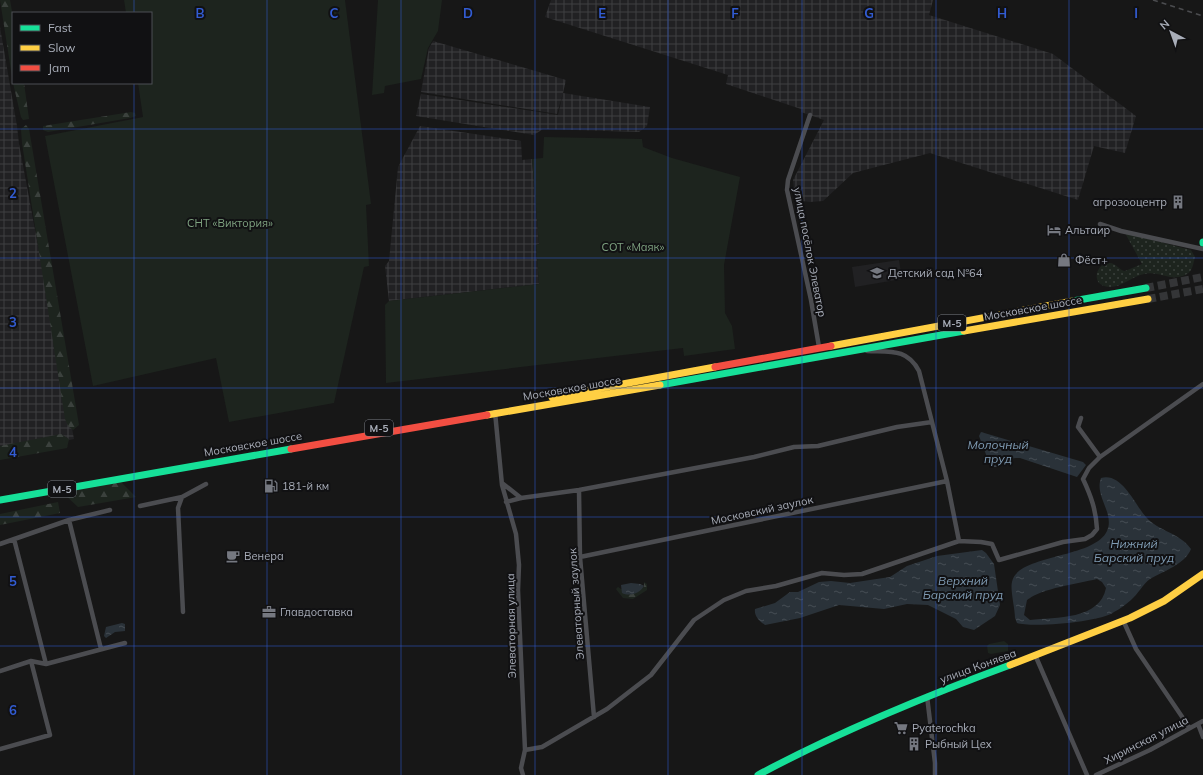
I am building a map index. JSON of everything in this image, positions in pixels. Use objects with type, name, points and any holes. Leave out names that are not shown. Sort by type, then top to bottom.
[{"type":"main road","name":"Московское шоссе","points":[[0,495],[496,407],[1146,288]]},
{"type":"main road","name":"Московское шоссе","points":[[0,500],[848,350],[1148,299]]},
{"type":"main road","name":"улица Коняева","points":[[758,775],[863,722],[927,696],[1036,657],[1159,604],[1203,574]]},
{"type":"street","name":"улица посёлок Элеватор","points":[[810,115],[788,180],[788,190],[812,300],[819,347]]},
{"type":"street","points":[[1100,224],[1121,231],[1203,249]]},
{"type":"street","points":[[848,350],[889,352],[905,354],[912,358],[919,371],[947,481],[959,541]]},
{"type":"street","points":[[525,750],[542,747],[607,709],[651,674],[694,620],[724,600],[746,591],[776,586],[822,572],[844,575],[862,574],[959,541],[992,544],[999,560],[1063,542],[1085,539],[1092,535],[1097,529],[1096,516],[1091,497],[1083,480],[1089,468],[1100,457],[1203,384]]},
{"type":"street","name":"Элеваторная улица","points":[[495,412],[502,482],[506,502],[516,534],[519,566],[518,590],[525,750],[521,768],[523,775]]},
{"type":"street","points":[[1081,418],[1078,427],[1100,457]]},
{"type":"street","points":[[506,502],[521,498],[579,490],[794,447],[818,446],[897,427],[932,422]]},
{"type":"street","name":"Московский заулок","points":[[580,557],[947,481]]},
{"type":"street","points":[[502,482],[521,498]]},
{"type":"street","points":[[140,506],[182,497],[206,484]]},
{"type":"street","name":"Элеваторный заулок","points":[[579,490],[580,557],[594,717]]},
{"type":"street","points":[[182,497],[178,508],[183,612]]},
{"type":"street","points":[[0,544],[69,520],[110,510]]},
{"type":"street","points":[[69,520],[101,649]]},
{"type":"street","points":[[14,539],[46,664]]},
{"type":"street","points":[[1123,620],[1136,649],[1190,728]]},
{"type":"street","points":[[0,671],[31,661],[46,664],[125,643]]},
{"type":"street","points":[[1036,657],[1087,775]]},
{"type":"street","points":[[0,749],[50,735],[31,661]]},
{"type":"street","points":[[927,696],[935,763],[935,775]]},
{"type":"street","name":"Хиринская улица","points":[[1096,775],[1150,750],[1203,721]]},
{"type":"street","points":[[1198,724],[1203,738]]},
{"type":"shaded area","points":[[551,0],[933,0],[929,15],[1053,54],[1136,116],[1125,153],[1094,146],[1078,200],[930,153],[853,173],[823,201],[810,202],[795,200],[793,180],[824,120],[801,112],[801,109],[726,84],[728,75],[545,17]]},
{"type":"shaded area","points":[[0,27],[19,144],[74,439],[0,454]]},
{"type":"shaded area","points":[[433,41],[566,80],[557,114],[421,92],[429,48]]},
{"type":"shaded area","points":[[563,93],[650,107],[647,126],[639,132],[543,129],[534,135],[416,116],[421,94],[558,115]]},
{"type":"shaded area","points":[[420,126],[521,141],[522,160],[532,159],[539,244],[536,245],[539,284],[389,301],[385,266],[389,261],[398,167]]},
{"type":"shaded area","name":"Детский сад №64","points":[[899,260],[902,279],[855,287],[852,267]]},
{"type":"green space","points":[[0,0],[10,0],[12,12],[12,77]]},
{"type":"green space","name":"СНТ «Виктория»","points":[[124,0],[345,0],[371,204],[366,205],[369,266],[364,267],[334,403],[229,422],[216,358],[93,386],[45,136],[143,117],[138,84],[152,84],[152,12],[126,12]]},
{"type":"green space","points":[[378,0],[442,0],[438,31],[428,48],[421,79],[385,86],[384,93],[372,95]]},
{"type":"green space","points":[[13,84],[24,84],[29,119],[23,120]]},
{"type":"green space","points":[[131,112],[135,113],[136,116],[48,132],[43,130],[43,126]]},
{"type":"green space","points":[[26,125],[29,129],[79,425],[73,430],[68,426],[65,419],[22,143],[21,129]]},
{"type":"green space","name":"СОТ «Маяк»","points":[[544,137],[642,139],[643,147],[672,158],[740,177],[724,265],[725,313],[732,326],[735,349],[684,356],[683,348],[386,383],[385,305],[389,301],[539,284],[536,245],[539,244],[532,159],[543,158]]},
{"type":"green space","points":[[1125,233],[1191,250],[1195,257],[1190,272],[1180,277],[1170,277],[1149,273],[1114,287],[1100,284],[1097,273],[1101,266],[1105,264],[1111,263],[1125,271],[1142,264]]},
{"type":"green space","points":[[61,434],[69,439],[67,448],[0,460],[0,446]]},
{"type":"green space","points":[[121,482],[136,497],[78,507],[62,492]]},
{"type":"green space","points":[[58,502],[60,513],[0,525],[0,514]]},
{"type":"green space","points":[[644,582],[647,584],[647,590],[633,599],[623,598],[616,589],[618,587],[621,589],[644,587]]},
{"type":"green space","points":[[1004,641],[1008,644],[1008,651],[991,654],[988,653],[987,646],[989,644]]},
{"type":"water","name":"Молочный пруд","points":[[981,432],[1083,462],[1086,465],[1077,477],[1020,458],[1007,460],[998,467],[993,467],[990,465],[979,436]]},
{"type":"water","name":"Нижний Барский пруд","points":[[1109,477],[1122,485],[1151,522],[1181,539],[1191,549],[1188,554],[1174,567],[1150,579],[1131,600],[1107,616],[1067,623],[1037,625],[1017,623],[1012,594],[1012,582],[1017,573],[1027,566],[1087,547],[1099,540],[1107,531],[1109,524],[1107,511],[1100,491],[1101,478]],"holes":[[[1097,579],[1102,582],[1106,588],[1102,598],[1095,606],[1086,611],[1076,615],[1064,617],[1030,620],[1024,615],[1027,600],[1042,592]]]},
{"type":"water","name":"Верхний Барский пруд","points":[[982,550],[994,564],[1000,605],[995,616],[974,630],[963,627],[956,619],[928,605],[907,604],[884,609],[839,605],[800,618],[765,625],[755,614],[755,609],[775,603],[790,592],[798,592],[819,582],[831,581],[850,583],[890,577],[907,566],[937,556]]},
{"type":"water","points":[[631,583],[644,586],[640,591],[634,594],[628,595],[622,593],[621,585]]},
{"type":"water","points":[[122,623],[125,624],[125,631],[115,632],[106,638],[104,636],[106,627]]},
{"type":"tunnel","points":[[1146,288],[1203,277]]},
{"type":"tunnel","points":[[1148,299],[1203,289]]},
{"type":"railway","points":[[1153,0],[1203,16]]},
{"type":"traffic: fast","points":[[1073,301],[1146,288]]},
{"type":"traffic: fast","points":[[660,385],[964,331]]},
{"type":"traffic: fast","points":[[0,500],[291,449]]},
{"type":"traffic: fast","points":[[758,775],[851,729],[1010,665]]},
{"type":"traffic: slow","points":[[964,331],[1148,299]]},
{"type":"traffic: slow","points":[[831,346],[1073,301]]},
{"type":"traffic: slow","points":[[552,397],[715,367]]},
{"type":"traffic: slow","points":[[487,415],[660,385]]},
{"type":"traffic: slow","points":[[1010,665],[1130,618],[1164,601],[1203,574]]},
{"type":"traffic: jam","points":[[715,367],[831,346]]},
{"type":"traffic: jam","points":[[291,449],[487,415]]},
{"type":"place","name":"агрозооцентр","points":[[1178,202]]},
{"type":"place","name":"Альтаир","points":[[1054,230]]},
{"type":"place","name":"Фёст+","points":[[1064,260]]},
{"type":"place","name":"Детский сад №64","points":[[877,273]]},
{"type":"place","name":"181-й км","points":[[271,486]]},
{"type":"place","name":"Венера","points":[[233,556]]},
{"type":"place","name":"Главдоставка","points":[[269,612]]},
{"type":"place","name":"Pyaterochka","points":[[901,728]]},
{"type":"place","name":"Рыбный Цех","points":[[914,744]]}]
